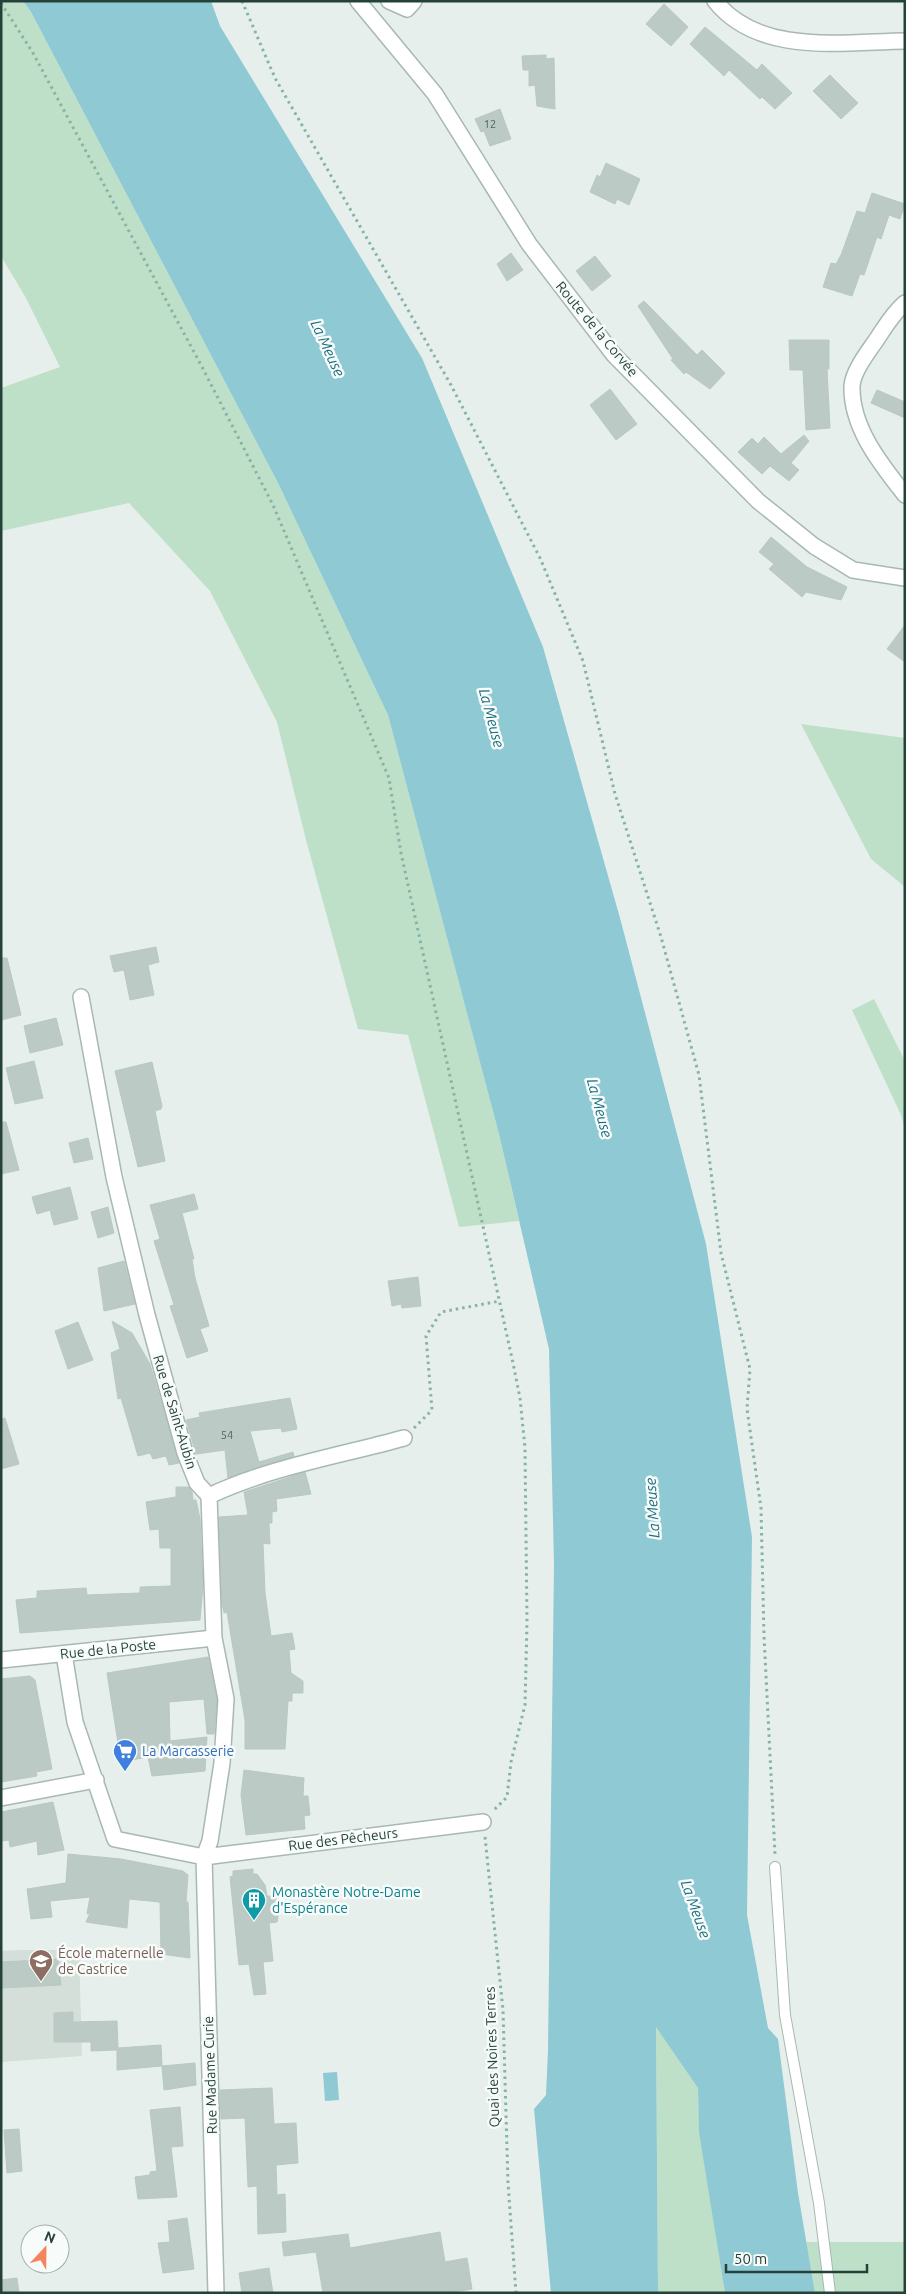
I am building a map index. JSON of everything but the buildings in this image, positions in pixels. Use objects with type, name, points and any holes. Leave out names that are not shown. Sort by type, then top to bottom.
[{"type":"street","name":"Route de la Corvée","points":[[358,1],[435,94],[529,244],[614,354],[758,501],[814,546],[853,570],[905,578]]},
{"type":"street","points":[[389,1],[407,9],[414,1]]},
{"type":"street","points":[[715,1],[735,21],[764,35],[807,43],[905,41]]},
{"type":"street","points":[[905,303],[897,310],[864,359],[852,385],[856,415],[876,458],[905,495]]},
{"type":"street","name":"Rue de Saint-Aubin","points":[[80,997],[114,1177],[147,1315],[185,1453],[197,1482],[209,1496]]},
{"type":"street","points":[[204,1857],[210,1841],[222,1762],[226,1698],[214,1638],[209,1496],[286,1466],[323,1460],[404,1438]]},
{"type":"street","name":"Rue de la Poste","points":[[1,1660],[214,1638]]},
{"type":"street","points":[[1,1798],[96,1780],[75,1722],[64,1654]]},
{"type":"street","name":"Rue des Pêcheurs","points":[[96,1780],[115,1840],[204,1857],[483,1822]]},
{"type":"street","name":"Rue Madame Curie","points":[[204,1857],[216,2293]]},
{"type":"lane","points":[[775,1867],[785,2015],[819,2203],[830,2293]]},
{"type":"path","points":[[242,1],[275,78],[451,385],[540,558],[583,661],[615,794],[661,936],[700,1075],[721,1253],[750,1369],[747,1409],[761,1508],[764,1636],[775,1867]]},
{"type":"path","points":[[1,3],[33,53],[201,365],[273,505],[389,778],[401,853],[520,1398],[525,1448],[527,1622],[525,1705],[511,1762],[507,1797],[483,1822]]},
{"type":"path","points":[[404,1438],[432,1410],[426,1336],[441,1312],[500,1301]]},
{"type":"path","name":"Quai des Noires Terres","points":[[483,1822],[504,2010],[508,2183],[516,2293]]},
{"type":"shaded area","name":"École maternelle de Castrice","points":[[79,1950],[82,2056],[1,2062],[1,1951]]},
{"type":"green space","points":[[1,1],[23,1],[31,12],[278,483],[388,715],[499,1134],[519,1221],[459,1227],[408,1035],[358,1029],[306,840],[277,722],[210,591],[129,503],[1,531],[1,388],[60,367],[26,298],[1,256]]},
{"type":"green space","points":[[801,724],[905,738],[905,887],[871,859]]},
{"type":"green space","points":[[874,999],[905,1061],[905,1129],[901,1115],[852,1010]]},
{"type":"green space","points":[[656,2026],[698,2088],[699,2121],[725,2293],[658,2293]]},
{"type":"green space","points":[[806,2242],[905,2242],[905,2293],[815,2293]]},
{"type":"water","name":"La Meuse","points":[[23,1],[211,1],[220,26],[422,358],[543,647],[620,918],[706,1244],[752,1537],[747,1915],[768,2028],[778,2039],[798,2193],[815,2293],[725,2293],[699,2132],[698,2088],[656,2027],[658,2293],[551,2293],[534,2109],[546,2095],[548,2050],[554,1564],[549,1349],[499,1134],[388,715],[278,483],[31,12]]},
{"type":"water","points":[[337,2072],[339,2100],[325,2101],[323,2073]]},
{"type":"place","name":"La Marcasserie","points":[[125,1772]]},
{"type":"place","name":"Monastère Notre-Dame d'Espérance","points":[[254,1921]]},
{"type":"place","name":"École maternelle de Castrice","points":[[41,1982]]}]
